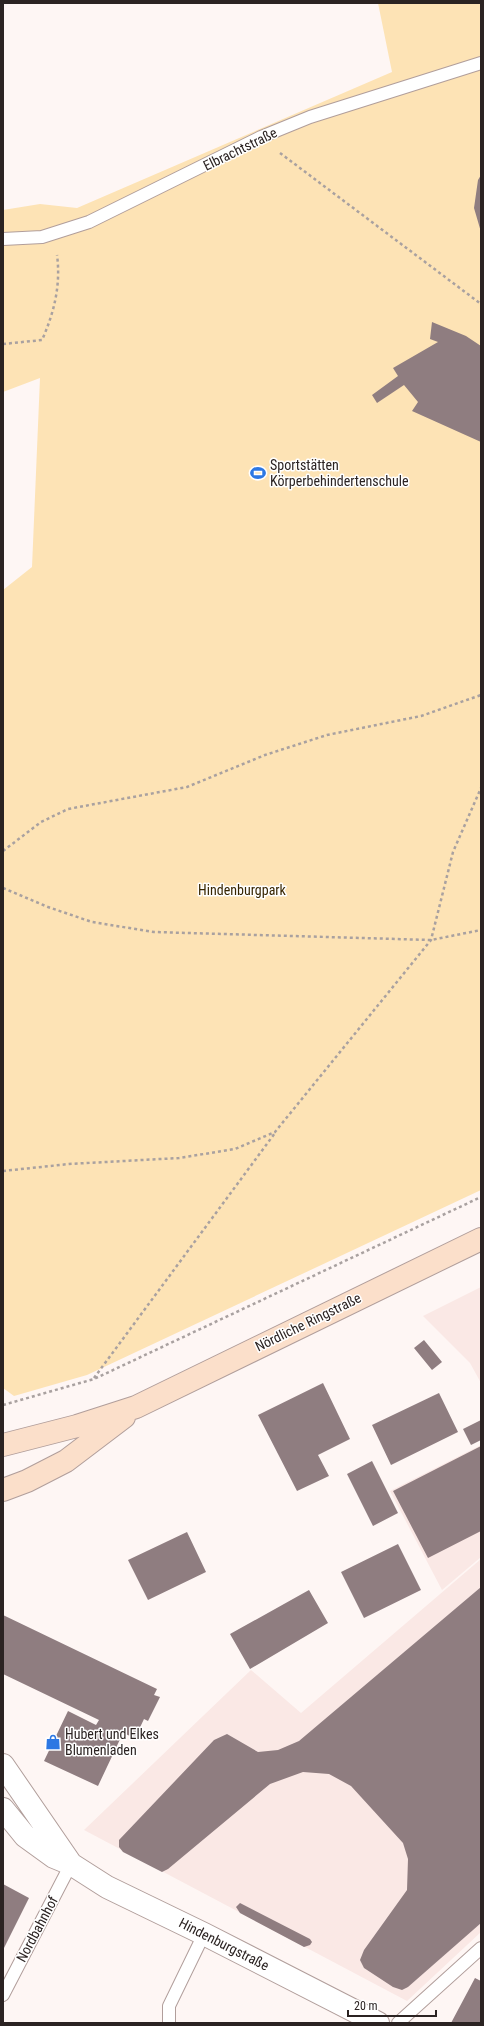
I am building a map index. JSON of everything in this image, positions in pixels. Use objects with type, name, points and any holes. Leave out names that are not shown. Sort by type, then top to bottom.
[{"type":"main road","name":"Nördliche Ringstraße","points":[[3,1445],[67,1428],[136,1407],[481,1239]]},
{"type":"main road","name":"Nördliche Ringstraße","points":[[3,1490],[27,1481],[66,1461],[136,1407]]},
{"type":"street","name":"Hindenburgstraße","points":[[3,1765],[71,1864]]},
{"type":"street","name":"Hindenburgstraße","points":[[3,1809],[25,1836],[54,1858],[71,1864],[108,1887],[204,1934],[378,2023]]},
{"type":"lane","name":"Elbrachtstraße","points":[[3,239],[42,237],[89,222],[261,137],[310,117],[481,63]]},
{"type":"lane","name":"Nordbahnhof","points":[[3,1995],[71,1864]]},
{"type":"lane","points":[[168,2023],[170,2006],[204,1934]]},
{"type":"lane","points":[[398,2023],[481,1948]]},
{"type":"path","points":[[261,137],[481,304]]},
{"type":"path","points":[[3,344],[42,340],[51,322],[58,292],[59,266],[54,233]]},
{"type":"path","points":[[3,850],[41,822],[68,809],[187,787],[265,755],[327,735],[421,716],[481,695]]},
{"type":"path","points":[[94,1379],[276,1132],[432,940],[453,852],[481,788]]},
{"type":"path","points":[[3,888],[48,907],[92,922],[154,932],[432,940],[481,930]]},
{"type":"path","points":[[3,1170],[69,1164],[179,1158],[235,1149],[276,1132]]},
{"type":"path","points":[[3,1405],[94,1379],[481,1197]]},
{"type":"shaded area","points":[[481,1287],[481,1383],[470,1363],[423,1316]]},
{"type":"shaded area","points":[[481,1445],[481,1557],[442,1590],[390,1491]]},
{"type":"shaded area","points":[[481,1559],[481,1932],[407,2001],[84,1830],[251,1670],[301,1713]]},
{"type":"green space","name":"Hindenburgpark","points":[[378,3],[481,3],[481,1190],[87,1375],[14,1396],[3,1388],[3,590],[32,567],[40,378],[3,392],[3,210],[40,204],[77,208],[392,72]]},
{"type":"building","points":[[481,175],[481,232],[474,208],[478,180]]},
{"type":"building","points":[[432,322],[466,336],[481,346],[481,442],[412,411],[418,402],[404,385],[377,403],[372,395],[398,376],[393,368],[438,342],[430,339]]},
{"type":"building","points":[[424,1340],[442,1362],[432,1370],[414,1348]]},
{"type":"building","points":[[323,1383],[350,1439],[318,1455],[329,1476],[297,1491],[258,1415]]},
{"type":"building","points":[[439,1393],[458,1432],[391,1465],[372,1425]]},
{"type":"building","points":[[481,1420],[481,1440],[471,1445],[463,1429]]},
{"type":"building","points":[[481,1446],[481,1531],[428,1558],[393,1491]]},
{"type":"building","points":[[372,1461],[398,1513],[373,1526],[347,1474]]},
{"type":"building","points":[[187,1532],[206,1572],[148,1600],[128,1560]]},
{"type":"building","points":[[398,1544],[421,1590],[364,1618],[341,1572]]},
{"type":"building","points":[[481,1587],[481,1923],[408,1987],[402,1990],[393,1987],[364,1968],[360,1960],[364,1950],[407,1890],[408,1859],[403,1843],[351,1786],[329,1774],[303,1772],[270,1784],[168,1869],[162,1872],[123,1852],[119,1847],[119,1840],[214,1740],[227,1734],[258,1752],[278,1750],[299,1741]]},
{"type":"building","points":[[309,1590],[328,1623],[250,1669],[230,1634]]},
{"type":"building","points":[[3,1615],[157,1689],[154,1695],[160,1697],[148,1721],[144,1719],[135,1738],[123,1733],[98,1786],[44,1761],[68,1711],[96,1725],[99,1720],[3,1674]]},
{"type":"building","points":[[3,1884],[29,1898],[3,1950]]},
{"type":"building","points":[[240,1903],[310,1939],[312,1942],[310,1945],[304,1947],[240,1913],[236,1907]]},
{"type":"building","points":[[475,1978],[481,1981],[481,2023],[451,2023]]},
{"type":"place","name":"Sportstätten Körperbehindertenschule","points":[[258,473]]},
{"type":"place","name":"Hubert und Elkes Blumenladen","points":[[53,1742]]}]
